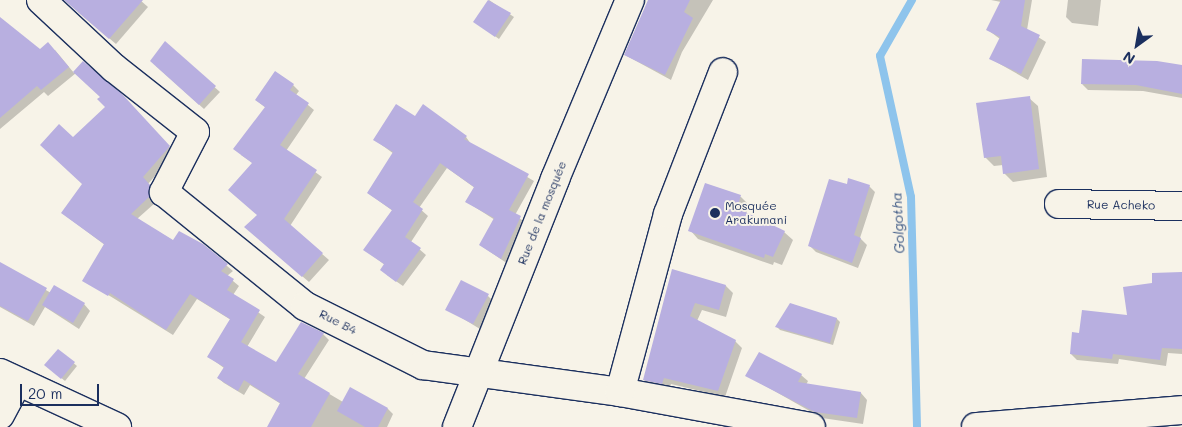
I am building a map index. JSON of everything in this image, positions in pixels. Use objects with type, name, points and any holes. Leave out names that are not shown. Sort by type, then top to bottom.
[{"type":"street","name":"Rue B4","points":[[41,0],[114,68],[195,132],[164,192],[305,306],[423,365],[620,392],[811,427]]},
{"type":"street","name":"Rue de la mosquée","points":[[457,427],[555,179],[630,0]]},
{"type":"street","points":[[620,392],[668,214],[723,72]]},
{"type":"street","name":"Rue Acheko","points":[[1059,204],[1182,206]]},
{"type":"street","points":[[0,414],[9,378],[117,427]]},
{"type":"street","points":[[976,427],[1182,410]]},
{"type":"building","points":[[64,0],[143,0],[109,39]]},
{"type":"building","points":[[488,0],[511,13],[495,37],[473,22]]},
{"type":"building","points":[[648,0],[690,0],[684,12],[693,18],[665,75],[624,55]]},
{"type":"building","points":[[1001,0],[1025,0],[1021,26],[1040,35],[1021,74],[989,59],[1000,37],[986,30]]},
{"type":"building","points":[[0,17],[40,49],[48,42],[69,67],[41,90],[37,86],[0,118]]},
{"type":"building","points":[[165,41],[216,86],[199,105],[150,61]]},
{"type":"building","points":[[1082,59],[1157,61],[1182,65],[1182,94],[1136,85],[1081,84]]},
{"type":"building","points":[[83,61],[122,94],[170,146],[143,177],[150,185],[149,197],[131,214],[173,240],[179,231],[203,244],[228,264],[221,271],[234,279],[227,290],[260,310],[241,342],[276,362],[301,322],[324,333],[298,374],[330,393],[311,427],[267,427],[280,403],[244,380],[238,391],[217,378],[224,367],[207,357],[230,319],[190,294],[166,330],[110,293],[108,296],[82,281],[104,244],[61,213],[82,184],[40,145],[59,124],[73,137],[105,107],[97,99],[100,97],[73,72]]},
{"type":"building","points":[[275,71],[294,84],[290,90],[309,103],[280,145],[317,170],[284,219],[323,253],[302,277],[244,227],[257,215],[228,190],[252,163],[233,149],[265,107],[255,100]]},
{"type":"building","points":[[1030,96],[1039,169],[1003,174],[1001,156],[984,158],[976,103]]},
{"type":"building","points":[[396,104],[415,116],[423,104],[467,136],[464,139],[529,174],[509,210],[521,216],[501,259],[479,245],[494,218],[465,202],[474,187],[440,163],[413,202],[423,209],[405,237],[421,248],[396,282],[380,270],[384,264],[363,250],[392,210],[367,193],[393,152],[373,140]]},
{"type":"building","points":[[848,178],[870,185],[854,235],[861,238],[852,263],[808,246],[829,179],[847,184]]},
{"type":"building","points":[[705,183],[741,195],[737,208],[785,231],[773,257],[765,254],[764,258],[688,231]]},
{"type":"building","points":[[0,262],[47,288],[28,321],[0,306]]},
{"type":"building","points":[[672,269],[726,285],[719,310],[695,303],[690,316],[736,340],[718,391],[664,378],[662,384],[643,380]]},
{"type":"building","points":[[1182,272],[1182,349],[1162,348],[1160,360],[1113,354],[1112,359],[1070,354],[1072,332],[1079,333],[1082,310],[1127,315],[1123,287],[1152,283],[1152,273]]},
{"type":"building","points":[[461,280],[489,294],[473,324],[445,310]]},
{"type":"building","points":[[54,285],[85,303],[73,323],[42,305]]},
{"type":"building","points":[[790,303],[837,318],[830,343],[775,327]]},
{"type":"building","points":[[58,349],[75,362],[61,379],[44,365]]},
{"type":"building","points":[[759,352],[802,374],[798,382],[861,392],[857,418],[815,412],[745,376]]},
{"type":"building","points":[[350,387],[388,408],[378,427],[365,427],[337,411]]},
{"type":"waterway","name":"Golgotha","points":[[912,0],[880,56],[911,197],[917,427]]},
{"type":"place","name":"Mosquée Arakumani","points":[[715,213]]}]
